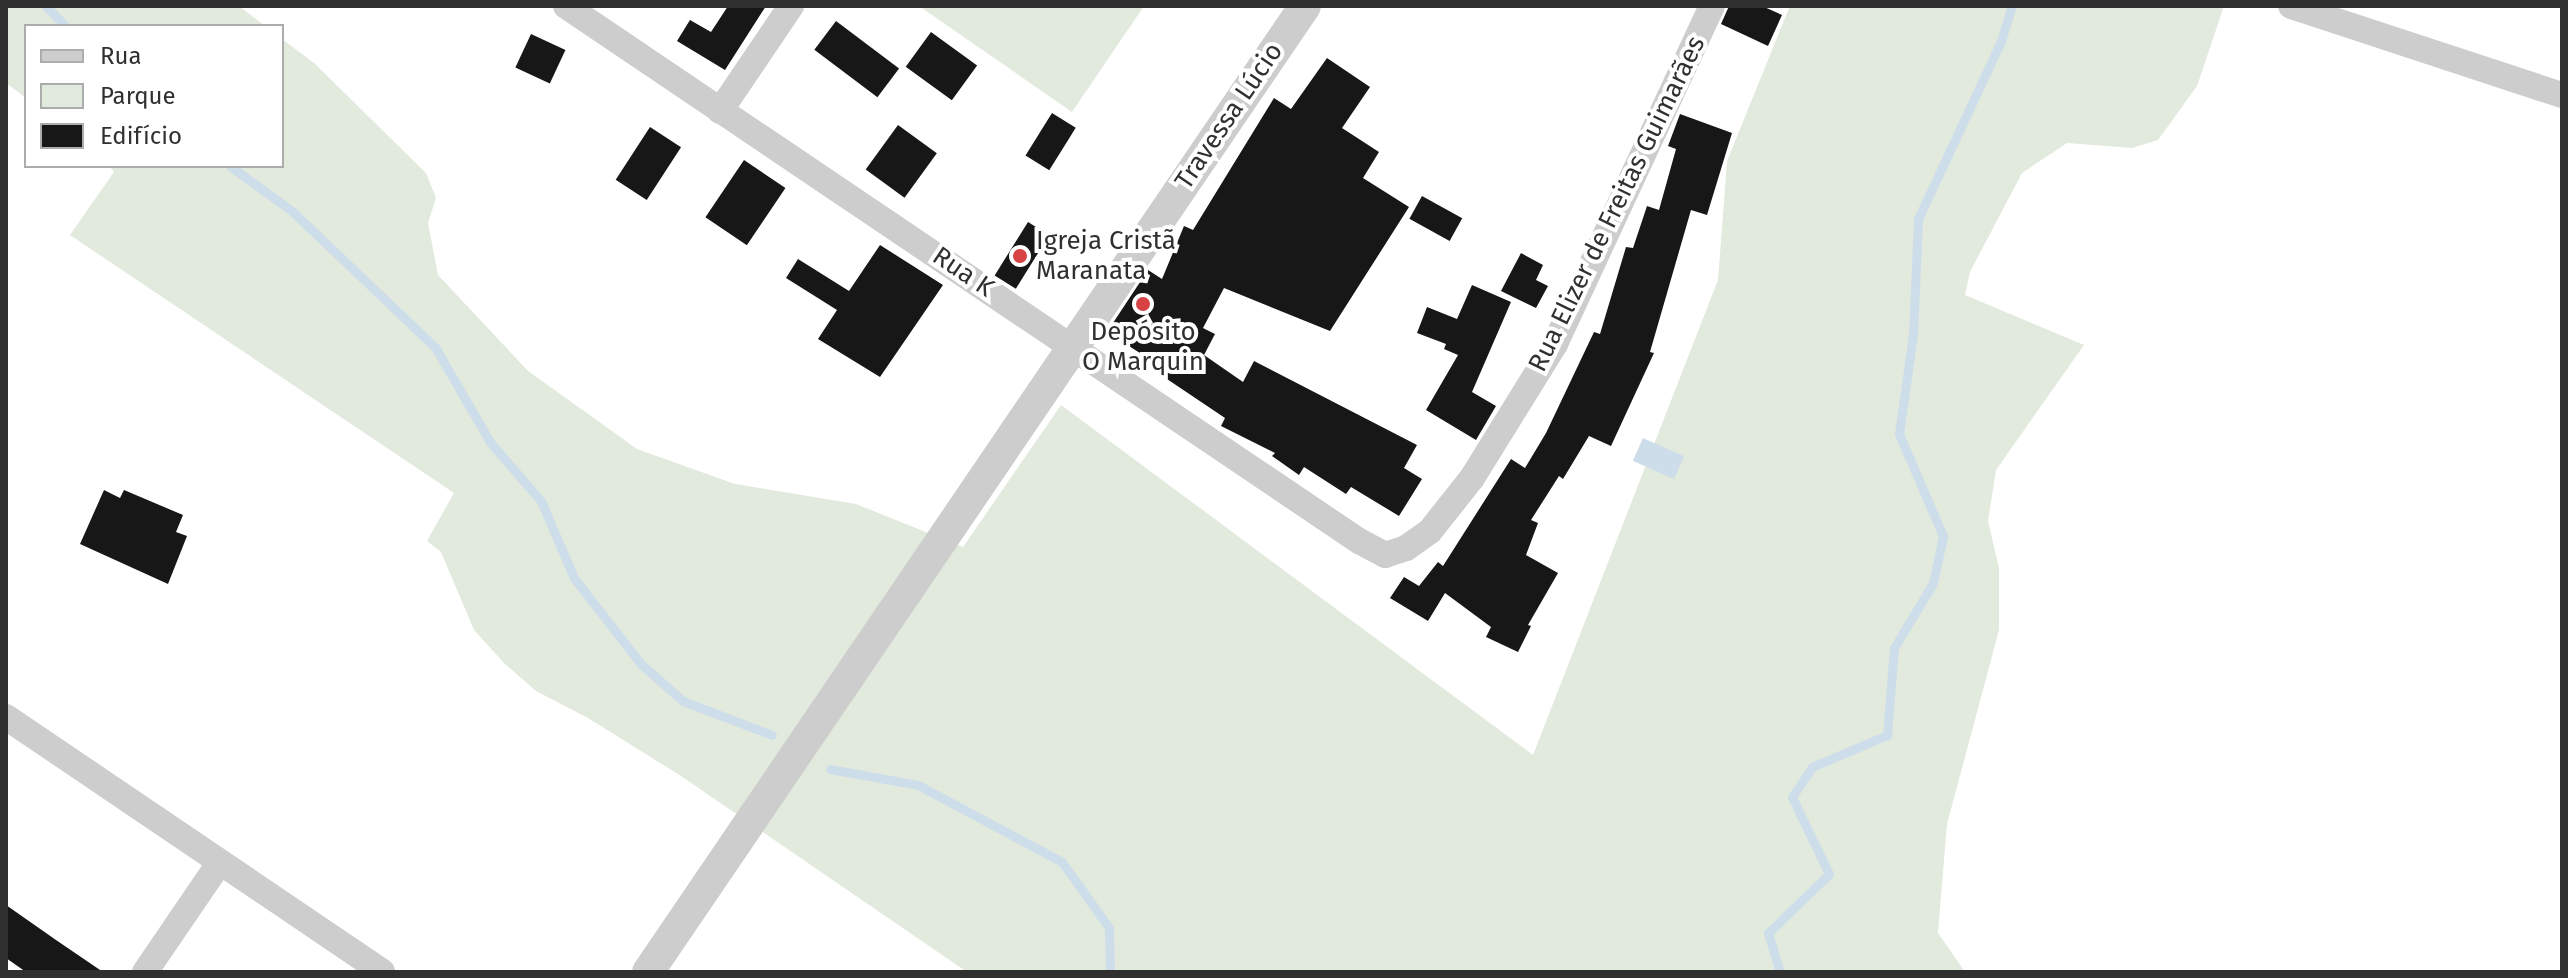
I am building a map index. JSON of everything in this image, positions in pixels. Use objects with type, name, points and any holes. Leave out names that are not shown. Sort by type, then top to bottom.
[{"type":"street","name":"Rua K","points":[[566,6],[1359,541]]},
{"type":"street","points":[[720,111],[791,6]]},
{"type":"street","name":"Travessa Lúcio","points":[[648,972],[1305,6]]},
{"type":"street","name":"Rua Elizer de Freitas Guimarães","points":[[1359,541],[1385,555],[1406,548],[1430,531],[1472,478],[1555,344],[1712,6]]},
{"type":"street","points":[[2291,6],[2562,95]]},
{"type":"street","points":[[6,717],[382,972]]},
{"type":"street","points":[[145,972],[220,862]]},
{"type":"green space","points":[[6,6],[239,6],[262,24],[24,24],[24,96],[6,83]]},
{"type":"green space","points":[[919,6],[1144,6],[1072,112]]},
{"type":"green space","points":[[1790,6],[2224,6],[2197,86],[2158,140],[2132,148],[2067,143],[2022,173],[1970,272],[1965,295],[2084,345],[1996,470],[1988,521],[1999,568],[1999,630],[1947,824],[1938,933],[1965,972],[967,972],[681,776],[588,718],[536,691],[504,663],[474,630],[441,552],[427,541],[454,493],[70,235],[114,172],[111,168],[284,168],[284,40],[314,63],[426,173],[436,198],[428,223],[438,275],[528,371],[637,449],[735,484],[856,504],[963,547],[1061,405],[1533,755],[1718,280],[1727,161]]},
{"type":"water","points":[[1643,438],[1684,456],[1674,479],[1633,461]]},
{"type":"building","points":[[728,6],[766,6],[725,70],[677,41],[690,20],[711,32]]},
{"type":"building","points":[[1729,6],[1762,6],[1782,15],[1768,46],[1721,24]]},
{"type":"building","points":[[836,21],[899,69],[877,97],[814,50]]},
{"type":"building","points":[[931,32],[977,66],[952,100],[906,67]]},
{"type":"building","points":[[531,34],[565,50],[550,84],[515,68]]},
{"type":"building","points":[[1327,58],[1370,87],[1342,128],[1379,152],[1363,178],[1409,207],[1330,331],[1224,288],[1203,328],[1215,334],[1204,355],[1243,382],[1254,361],[1417,445],[1404,468],[1422,479],[1399,516],[1351,487],[1346,494],[1304,467],[1299,475],[1272,456],[1275,453],[1221,426],[1225,418],[1164,377],[1168,371],[1107,332],[1148,270],[1162,279],[1184,226],[1193,230],[1274,98],[1291,109]]},
{"type":"building","points":[[1052,113],[1076,128],[1049,170],[1026,155]]},
{"type":"building","points":[[1680,114],[1732,133],[1707,215],[1691,210],[1650,352],[1654,353],[1611,446],[1589,436],[1563,479],[1559,476],[1531,520],[1538,523],[1526,555],[1558,573],[1528,625],[1531,626],[1518,652],[1486,637],[1491,627],[1445,593],[1428,621],[1390,598],[1404,577],[1419,586],[1438,562],[1443,566],[1511,459],[1525,468],[1546,433],[1594,332],[1600,334],[1626,247],[1633,248],[1647,206],[1659,210],[1676,149],[1668,146]]},
{"type":"building","points":[[898,125],[937,153],[905,198],[866,169]]},
{"type":"building","points":[[650,127],[681,147],[647,200],[616,180]]},
{"type":"building","points":[[744,160],[785,188],[747,245],[705,217]]},
{"type":"building","points":[[1422,196],[1462,218],[1450,241],[1409,219]]},
{"type":"building","name":"Igreja Cristã Maranata","points":[[1028,222],[1049,235],[1016,289],[995,275]]},
{"type":"building","points":[[880,245],[943,285],[880,377],[818,339],[837,310],[786,278],[798,259],[849,291]]},
{"type":"building","points":[[1521,253],[1543,265],[1536,280],[1548,286],[1536,308],[1501,291]]},
{"type":"building","points":[[1472,285],[1511,302],[1472,392],[1496,406],[1476,440],[1426,410],[1458,355],[1444,349],[1446,344],[1417,333],[1427,307],[1457,319]]},
{"type":"building","points":[[104,490],[120,498],[124,490],[183,515],[176,532],[187,536],[168,584],[80,544]]},
{"type":"building","points":[[6,905],[103,972],[26,972],[6,958]]},
{"type":"waterway","points":[[46,6],[63,24]]},
{"type":"waterway","points":[[1780,972],[1768,933],[1829,874],[1792,797],[1812,767],[1887,735],[1894,648],[1933,583],[1943,536],[1899,434],[1913,335],[1918,219],[2001,41],[2012,6]]},
{"type":"waterway","points":[[233,168],[293,212],[435,347],[490,442],[541,501],[574,578],[641,664],[683,701],[772,735]]},
{"type":"waterway","points":[[830,769],[918,785],[1062,862],[1109,928],[1110,972]]},
{"type":"place","name":"Igreja Cristã Maranata","points":[[1020,256]]},
{"type":"place","name":"Depósito O Marquin","points":[[1143,304]]}]
